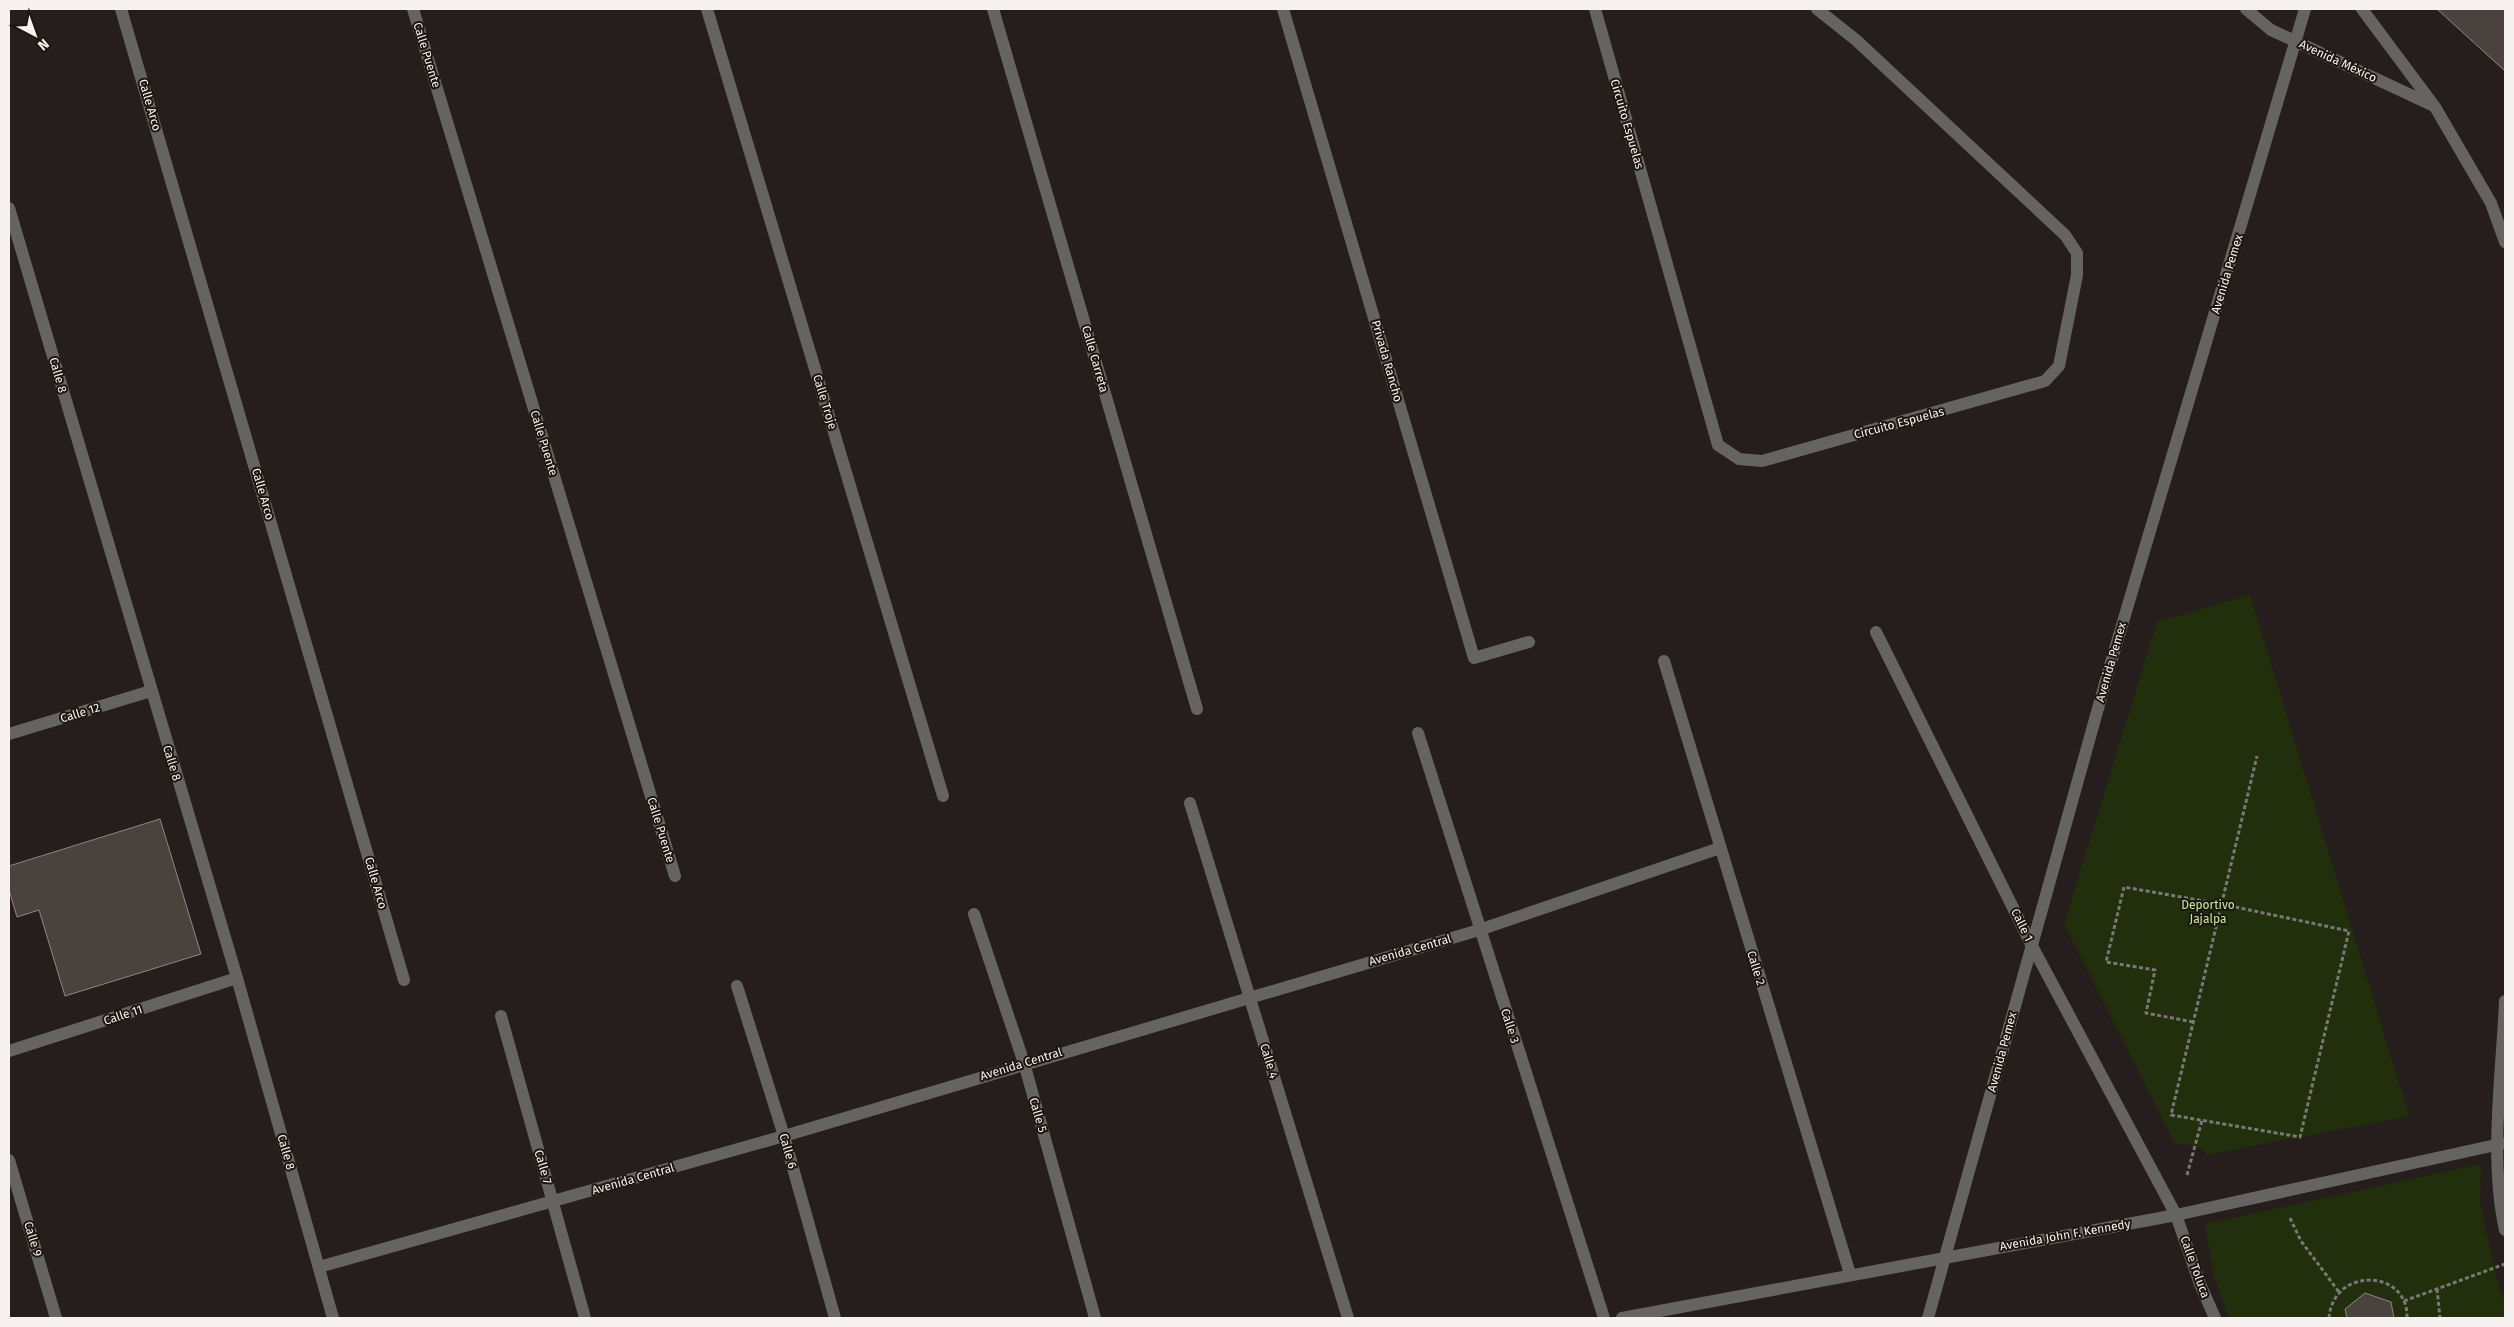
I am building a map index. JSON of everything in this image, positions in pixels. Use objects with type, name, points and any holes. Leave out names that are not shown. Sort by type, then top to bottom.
[{"type":"street","name":"Calle Arco","points":[[121,9],[404,980]]},
{"type":"street","name":"Calle Puente","points":[[413,9],[675,876]]},
{"type":"street","name":"Calle Troje","points":[[707,9],[943,796]]},
{"type":"street","name":"Calle Carreta","points":[[993,9],[1197,709]]},
{"type":"street","name":"Privada Rancho","points":[[1283,9],[1474,658],[1529,642]]},
{"type":"street","name":"Circuito Espuelas","points":[[1595,9],[1718,445],[1739,460],[1762,461],[2045,381],[2059,366],[2077,275],[2077,253],[2065,235],[1856,40],[1817,9]]},
{"type":"street","name":"Avenida México","points":[[2246,9],[2271,30],[2435,106]]},
{"type":"street","name":"Avenida Pemex","points":[[1928,1318],[2109,668],[2305,9]]},
{"type":"street","points":[[2362,9],[2435,106],[2492,203],[2505,242]]},
{"type":"street","name":"Calle 8","points":[[9,208],[237,978],[334,1318]]},
{"type":"street","name":"Calle 1","points":[[1876,632],[2032,944],[2176,1215]]},
{"type":"street","name":"Calle 2","points":[[1664,661],[1850,1274]]},
{"type":"street","name":"Calle 12","points":[[9,734],[151,691]]},
{"type":"street","name":"Calle 3","points":[[1418,733],[1479,930],[1604,1318]]},
{"type":"street","name":"Calle 4","points":[[1190,803],[1348,1318]]},
{"type":"street","name":"Avenida Central","points":[[319,1267],[784,1136],[1024,1063],[1479,930],[1720,848]]},
{"type":"street","name":"Calle 5","points":[[974,914],[1024,1063],[1095,1318]]},
{"type":"street","name":"Calle 11","points":[[9,1051],[237,978]]},
{"type":"street","name":"Calle 6","points":[[737,986],[784,1136],[835,1318]]},
{"type":"street","points":[[2505,1001],[2502,1144],[2502,1215],[2505,1230]]},
{"type":"street","name":"Calle 7","points":[[501,1016],[585,1318]]},
{"type":"street","name":"Avenida John F. Kennedy","points":[[1622,1318],[1850,1274],[2176,1215],[2502,1144]]},
{"type":"street","name":"Calle 9","points":[[9,1160],[56,1318]]},
{"type":"street","name":"Calle Toluca","points":[[2176,1215],[2200,1284],[2215,1318]]},
{"type":"path","points":[[2193,1022],[2146,1013],[2155,970],[2106,962],[2124,887],[2222,904],[2350,931],[2300,1137],[2171,1115],[2222,904],[2257,756]]},
{"type":"path","points":[[2176,1215],[2202,1120]]},
{"type":"path","points":[[2278,1192],[2301,1241],[2339,1292]]},
{"type":"path","points":[[2404,1301],[2505,1264]]},
{"type":"path","points":[[2329,1318],[2332,1304],[2339,1292],[2349,1284],[2361,1280],[2374,1280],[2386,1284],[2397,1291],[2404,1301],[2407,1318]]},
{"type":"path","points":[[2437,1289],[2440,1318]]},
{"type":"green space","name":"Deportivo Jajalpa","points":[[2250,595],[2409,1116],[2207,1155],[2204,1151],[2193,1145],[2175,1144],[2064,924],[2157,622]]},
{"type":"green space","points":[[2481,1164],[2480,1202],[2499,1289],[2505,1300],[2505,1318],[2229,1318],[2214,1277],[2205,1224]]},
{"type":"building","points":[[2437,9],[2505,9],[2505,71]]},
{"type":"building","points":[[160,819],[201,954],[65,996],[39,910],[17,917],[9,890],[9,866]]},
{"type":"building","points":[[2365,1293],[2391,1302],[2394,1318],[2347,1318],[2345,1309]]}]
